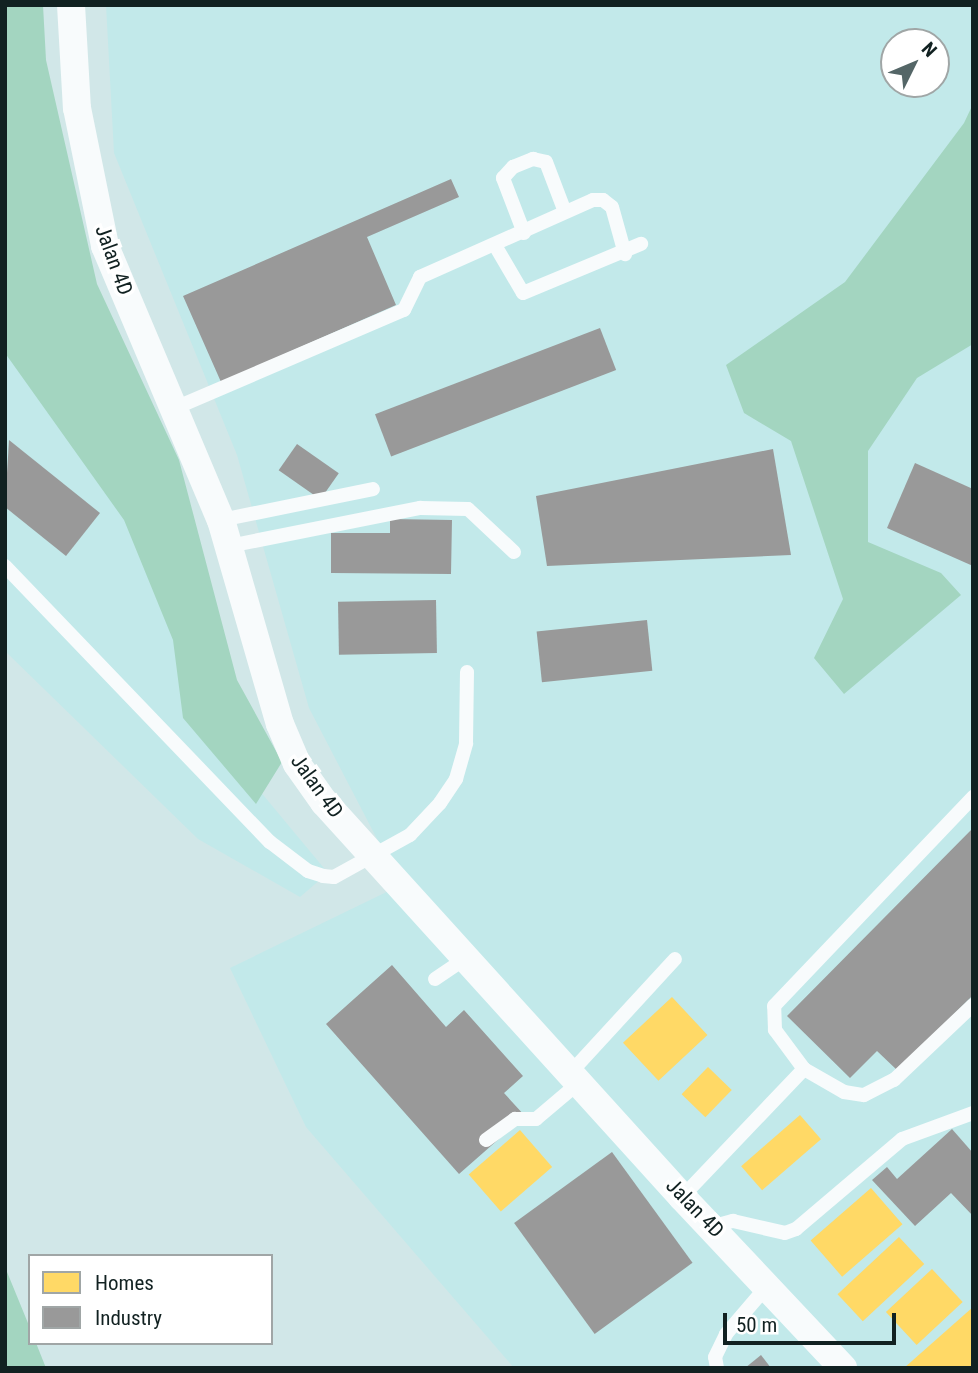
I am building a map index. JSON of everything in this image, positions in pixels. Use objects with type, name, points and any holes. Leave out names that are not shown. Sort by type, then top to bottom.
[{"type":"street","name":"Jalan 4D","points":[[71,5],[77,108],[105,246],[225,533],[280,724],[297,764],[374,856],[576,1076],[682,1197],[713,1226],[843,1368]]},
{"type":"lane","points":[[524,233],[503,178],[513,167],[533,159],[546,162],[565,212]]},
{"type":"lane","points":[[175,408],[404,310],[420,277],[495,247],[593,200],[603,200],[612,207],[625,254]]},
{"type":"lane","points":[[495,247],[523,293],[625,254],[641,244]]},
{"type":"lane","points":[[225,533],[373,489]]},
{"type":"lane","points":[[225,533],[420,508],[468,509],[514,552]]},
{"type":"lane","points":[[5,566],[270,842],[308,871],[323,876],[334,877],[374,856],[424,822],[456,779],[466,743],[467,672]]},
{"type":"lane","points":[[973,797],[774,1006],[775,1030],[804,1069],[844,1092],[864,1096],[894,1080],[973,1005]]},
{"type":"lane","points":[[435,979],[466,958]]},
{"type":"lane","points":[[486,1140],[515,1119],[536,1119],[675,959]]},
{"type":"lane","points":[[682,1197],[804,1069]]},
{"type":"lane","points":[[713,1226],[733,1221],[785,1233],[796,1229],[902,1139],[973,1113]]},
{"type":"lane","points":[[717,1368],[715,1357],[726,1334],[768,1285]]},
{"type":"shaded area","points":[[5,5],[259,790],[328,873],[300,897],[198,839],[5,651]]},
{"type":"shaded area","points":[[106,5],[973,5],[973,1368],[514,1368],[306,1127],[230,968],[401,885],[309,708],[237,455],[114,153]]},
{"type":"green space","points":[[5,5],[43,5],[46,60],[97,284],[179,460],[237,680],[282,762],[256,804],[183,718],[173,640],[124,520],[5,353]]},
{"type":"green space","points":[[973,104],[973,344],[917,378],[868,451],[868,542],[941,573],[961,595],[844,694],[814,658],[843,599],[791,441],[744,413],[726,365],[845,282],[964,123]]},
{"type":"green space","points":[[5,1267],[28,1323],[28,1345],[37,1345],[46,1368],[5,1368]]},
{"type":"building: Homes","points":[[672,997],[707,1035],[658,1081],[623,1043]]},
{"type":"building: Homes","points":[[708,1067],[732,1090],[705,1117],[682,1094]]},
{"type":"building: Homes","points":[[800,1115],[821,1139],[762,1190],[741,1166]]},
{"type":"building: Homes","points":[[520,1130],[552,1167],[501,1212],[469,1175]]},
{"type":"building: Homes","points":[[871,1188],[902,1224],[842,1277],[811,1240]]},
{"type":"building: Homes","points":[[899,1237],[924,1264],[863,1321],[838,1294]]},
{"type":"building: Homes","points":[[932,1269],[963,1302],[917,1345],[886,1312]]},
{"type":"building: Homes","points":[[973,1307],[973,1368],[904,1368]]},
{"type":"building: Industry","points":[[451,179],[459,197],[367,237],[396,305],[221,382],[183,296]]},
{"type":"building: Industry","points":[[600,328],[616,370],[391,456],[375,414]]},
{"type":"building: Industry","points":[[9,440],[100,513],[66,556],[5,507]]},
{"type":"building: Industry","points":[[297,444],[339,473],[320,499],[279,470]]},
{"type":"building: Industry","points":[[773,449],[791,555],[547,566],[536,496]]},
{"type":"building: Industry","points":[[915,463],[973,489],[973,566],[887,528]]},
{"type":"building: Industry","points":[[390,519],[452,520],[451,574],[331,573],[331,533],[390,533]]},
{"type":"building: Industry","points":[[436,600],[437,653],[339,655],[338,602]]},
{"type":"building: Industry","points":[[647,620],[652,671],[542,682],[537,632]]},
{"type":"building: Industry","points":[[973,828],[973,995],[898,1071],[877,1051],[850,1078],[787,1016]]},
{"type":"building: Industry","points":[[392,965],[446,1027],[464,1010],[523,1076],[504,1093],[525,1116],[459,1174],[326,1024]]},
{"type":"building: Industry","points":[[952,1129],[973,1153],[973,1216],[951,1193],[915,1226],[872,1180],[887,1167],[897,1179]]},
{"type":"building: Industry","points":[[612,1152],[693,1263],[595,1334],[514,1223]]},
{"type":"building: Industry","points":[[761,1355],[771,1368],[745,1368]]}]
